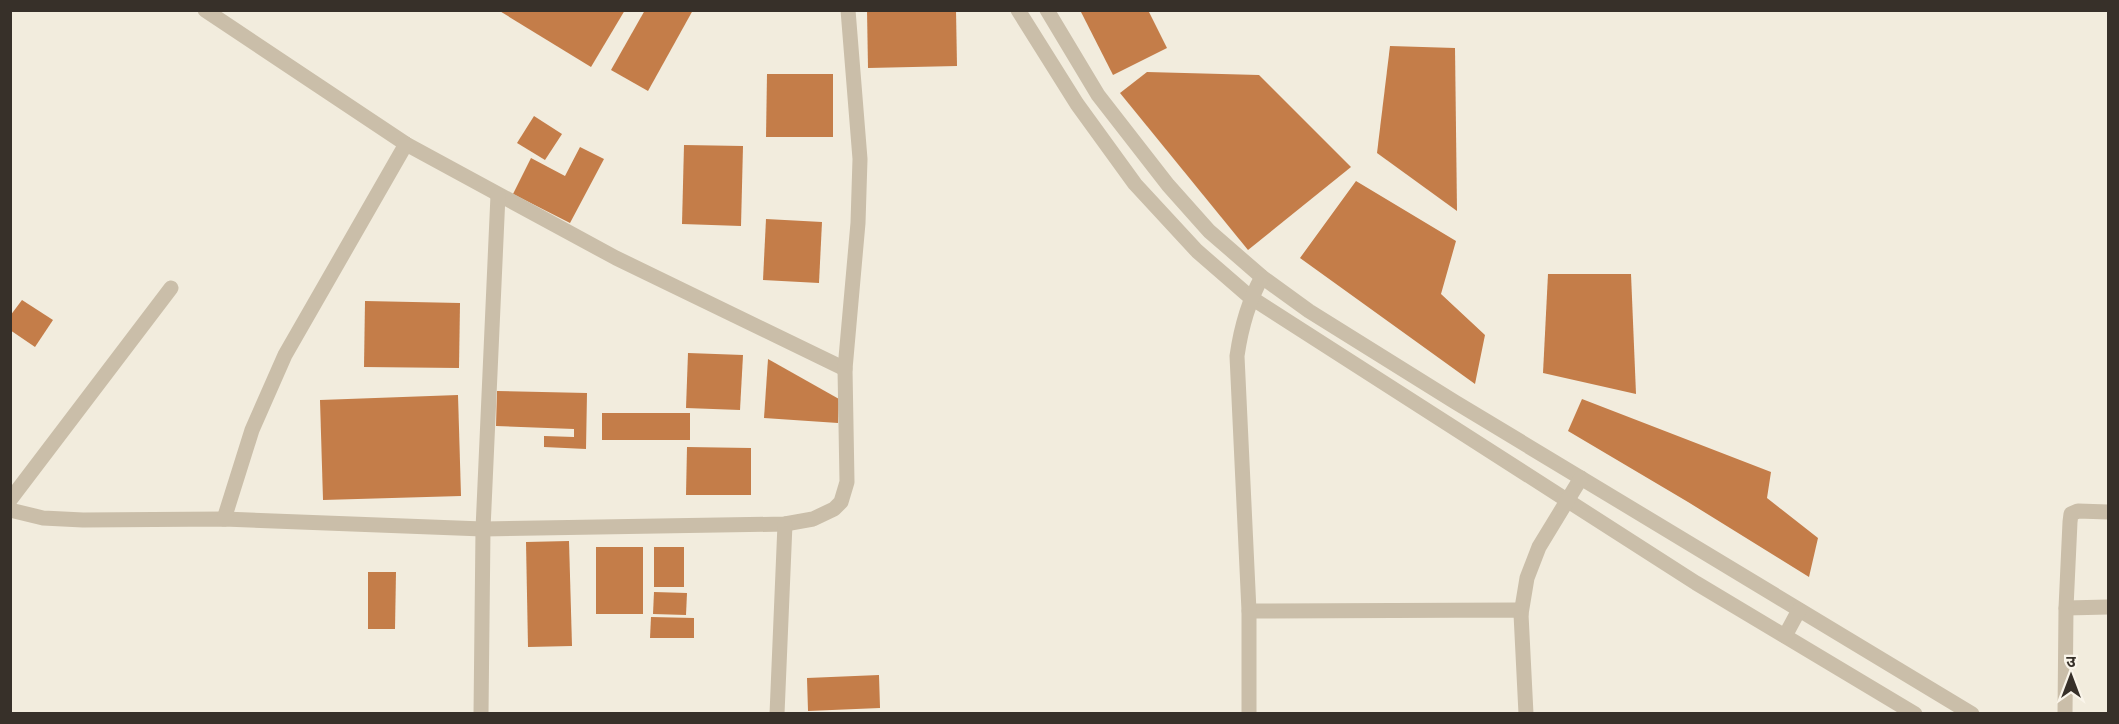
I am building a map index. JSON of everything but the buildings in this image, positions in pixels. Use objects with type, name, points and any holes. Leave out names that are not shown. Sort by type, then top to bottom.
[{"type":"street","points":[[10,510],[43,518],[83,520],[224,519],[483,529],[785,524],[826,514],[841,501],[846,482],[845,369],[858,223],[860,159],[848,10]]},
{"type":"street","points":[[1018,10],[1077,104],[1135,184],[1197,251],[1250,297],[1696,583],[1915,714]]},
{"type":"street","points":[[1047,10],[1098,95],[1168,185],[1209,231],[1262,277],[1330,325],[1972,714]]},
{"type":"street","points":[[214,12],[406,144],[616,258],[845,369]]},
{"type":"street","points":[[224,519],[252,430],[285,355],[406,144]]},
{"type":"street","points":[[481,714],[483,529],[498,195]]},
{"type":"street","points":[[1249,714],[1249,611],[1237,356],[1250,297],[1262,277]]},
{"type":"street","points":[[10,500],[171,288]]},
{"type":"street","points":[[1526,714],[1521,614],[1527,578],[1539,547],[1581,478]]},
{"type":"street","points":[[2065,714],[2066,608],[2072,514],[2109,512]]},
{"type":"street","points":[[777,714],[785,524]]},
{"type":"street","points":[[2066,608],[2109,608]]},
{"type":"street","points":[[1249,611],[1516,610],[1521,614]]},
{"type":"street","points":[[1785,636],[1799,610]]}]
